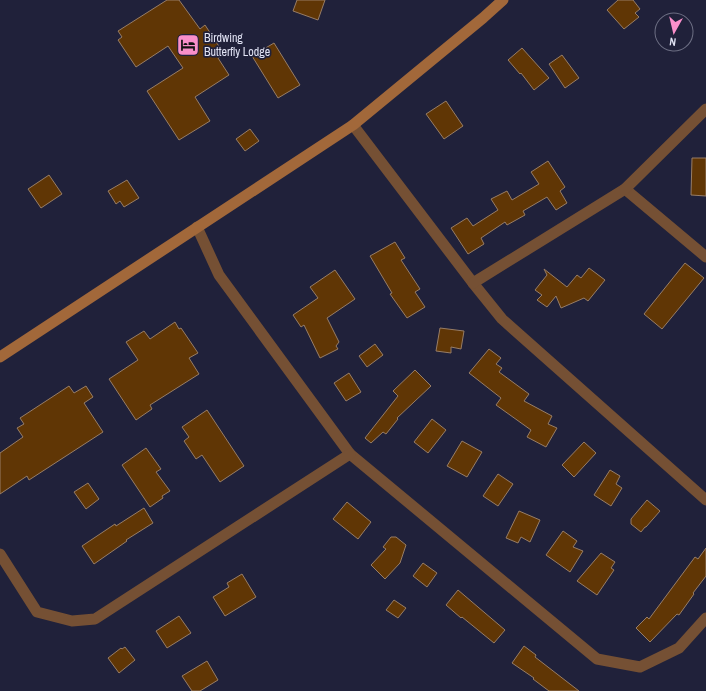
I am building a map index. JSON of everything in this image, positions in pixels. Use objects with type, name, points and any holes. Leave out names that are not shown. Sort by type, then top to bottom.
[{"type":"main road","points":[[0,357],[353,125],[503,0]]},
{"type":"street","points":[[473,282],[625,189],[706,109]]},
{"type":"street","points":[[353,125],[502,319],[706,500]]},
{"type":"street","points":[[625,189],[706,257]]},
{"type":"street","points":[[197,227],[219,275],[350,454],[597,659],[640,667],[679,648],[706,618]]},
{"type":"street","points":[[0,554],[37,612],[72,621],[95,618],[350,454]]},
{"type":"building","points":[[167,0],[179,0],[200,29],[205,25],[224,54],[218,58],[229,75],[195,97],[210,121],[179,140],[147,91],[183,68],[168,46],[136,67],[118,40],[122,37],[118,31]]},
{"type":"building","points":[[297,0],[325,0],[318,20],[293,11]]},
{"type":"building","points":[[618,0],[633,0],[640,9],[635,13],[639,17],[624,29],[607,10]]},
{"type":"building","points":[[274,43],[300,85],[278,98],[252,56]]},
{"type":"building","points":[[522,48],[549,78],[534,90],[521,73],[520,74],[508,60]]},
{"type":"building","points":[[562,55],[579,78],[565,88],[549,64]]},
{"type":"building","points":[[446,101],[463,126],[444,139],[426,114]]},
{"type":"building","points":[[250,129],[259,141],[245,151],[236,139]]},
{"type":"building","points":[[692,158],[706,158],[706,196],[691,195]]},
{"type":"building","points":[[548,161],[565,187],[560,191],[567,203],[556,210],[547,197],[523,211],[525,215],[507,225],[505,222],[481,238],[484,244],[468,254],[451,228],[467,218],[473,226],[498,210],[491,199],[507,191],[512,200],[539,184],[531,172]]},
{"type":"building","points":[[49,175],[62,194],[41,208],[28,189]]},
{"type":"building","points":[[127,180],[139,198],[124,207],[120,201],[116,204],[108,191]]},
{"type":"building","points":[[395,242],[405,258],[401,260],[420,289],[415,292],[425,307],[407,318],[390,294],[392,293],[370,256]]},
{"type":"building","points":[[685,263],[704,278],[662,329],[644,314]]},
{"type":"building","points":[[589,268],[605,280],[588,301],[584,298],[561,308],[556,296],[547,307],[537,300],[542,295],[535,290],[547,275],[544,269],[567,287],[577,275],[581,278]]},
{"type":"building","points":[[335,270],[355,299],[327,318],[339,342],[336,346],[338,349],[320,358],[304,325],[301,327],[293,315],[318,298],[310,287]]},
{"type":"building","points":[[175,322],[179,329],[181,328],[198,353],[189,358],[199,374],[150,405],[152,409],[136,420],[109,379],[138,360],[126,342],[144,331],[150,339]]},
{"type":"building","points":[[440,328],[464,331],[461,349],[451,347],[451,353],[436,351]]},
{"type":"building","points":[[375,344],[383,355],[367,367],[359,356]]},
{"type":"building","points":[[489,349],[501,358],[496,364],[502,368],[499,372],[529,394],[524,401],[552,416],[548,424],[557,428],[546,447],[527,437],[531,430],[496,405],[501,398],[469,373]]},
{"type":"building","points":[[415,370],[431,386],[397,418],[398,419],[386,434],[383,432],[371,443],[365,438],[398,396],[393,391]]},
{"type":"building","points":[[349,373],[361,392],[346,401],[334,383]]},
{"type":"building","points":[[69,386],[74,393],[86,386],[93,397],[84,403],[103,432],[29,480],[27,476],[0,494],[0,453],[23,437],[17,428],[24,424],[20,418]]},
{"type":"building","points":[[207,410],[244,466],[220,482],[202,455],[196,459],[184,441],[189,437],[182,427]]},
{"type":"building","points":[[432,419],[446,430],[428,453],[414,442]]},
{"type":"building","points":[[462,441],[482,452],[467,477],[447,466]]},
{"type":"building","points":[[584,442],[596,453],[574,477],[562,465]]},
{"type":"building","points":[[146,448],[161,469],[156,472],[170,491],[150,507],[122,465]]},
{"type":"building","points":[[610,470],[620,476],[616,484],[622,488],[611,506],[594,495]]},
{"type":"building","points":[[498,474],[513,484],[498,506],[483,496]]},
{"type":"building","points":[[88,483],[99,499],[86,509],[74,492]]},
{"type":"building","points":[[647,500],[660,511],[641,532],[631,524],[631,519]]},
{"type":"building","points":[[347,502],[371,522],[358,539],[333,519]]},
{"type":"building","points":[[144,508],[153,523],[126,540],[127,541],[94,564],[82,546],[115,524],[116,526]]},
{"type":"building","points":[[519,511],[540,520],[530,542],[521,537],[518,543],[506,538]]},
{"type":"building","points":[[563,531],[577,541],[573,547],[583,551],[570,572],[546,555]]},
{"type":"building","points":[[391,537],[396,537],[406,545],[400,563],[385,579],[371,565],[386,549],[383,547]]},
{"type":"building","points":[[706,548],[706,576],[679,615],[677,614],[650,642],[636,628],[647,617],[649,619],[695,557],[698,559]]},
{"type":"building","points":[[601,553],[615,562],[611,568],[614,570],[597,595],[577,581]]},
{"type":"building","points":[[423,563],[437,573],[427,587],[413,576]]},
{"type":"building","points":[[242,574],[256,597],[225,616],[213,597],[229,587],[227,583]]},
{"type":"building","points":[[458,590],[505,630],[494,643],[446,605]]},
{"type":"building","points":[[394,600],[406,608],[398,618],[386,610]]},
{"type":"building","points":[[179,616],[191,633],[167,648],[156,631]]},
{"type":"building","points":[[524,646],[536,655],[535,657],[579,691],[549,691],[533,679],[534,678],[512,663]]},
{"type":"building","points":[[125,647],[135,660],[119,673],[108,658],[121,648],[122,649]]},
{"type":"building","points":[[207,661],[218,680],[200,691],[192,691],[182,676]]},
{"type":"place","name":"Birdwing Butterfly Lodge","points":[[188,45]]}]
